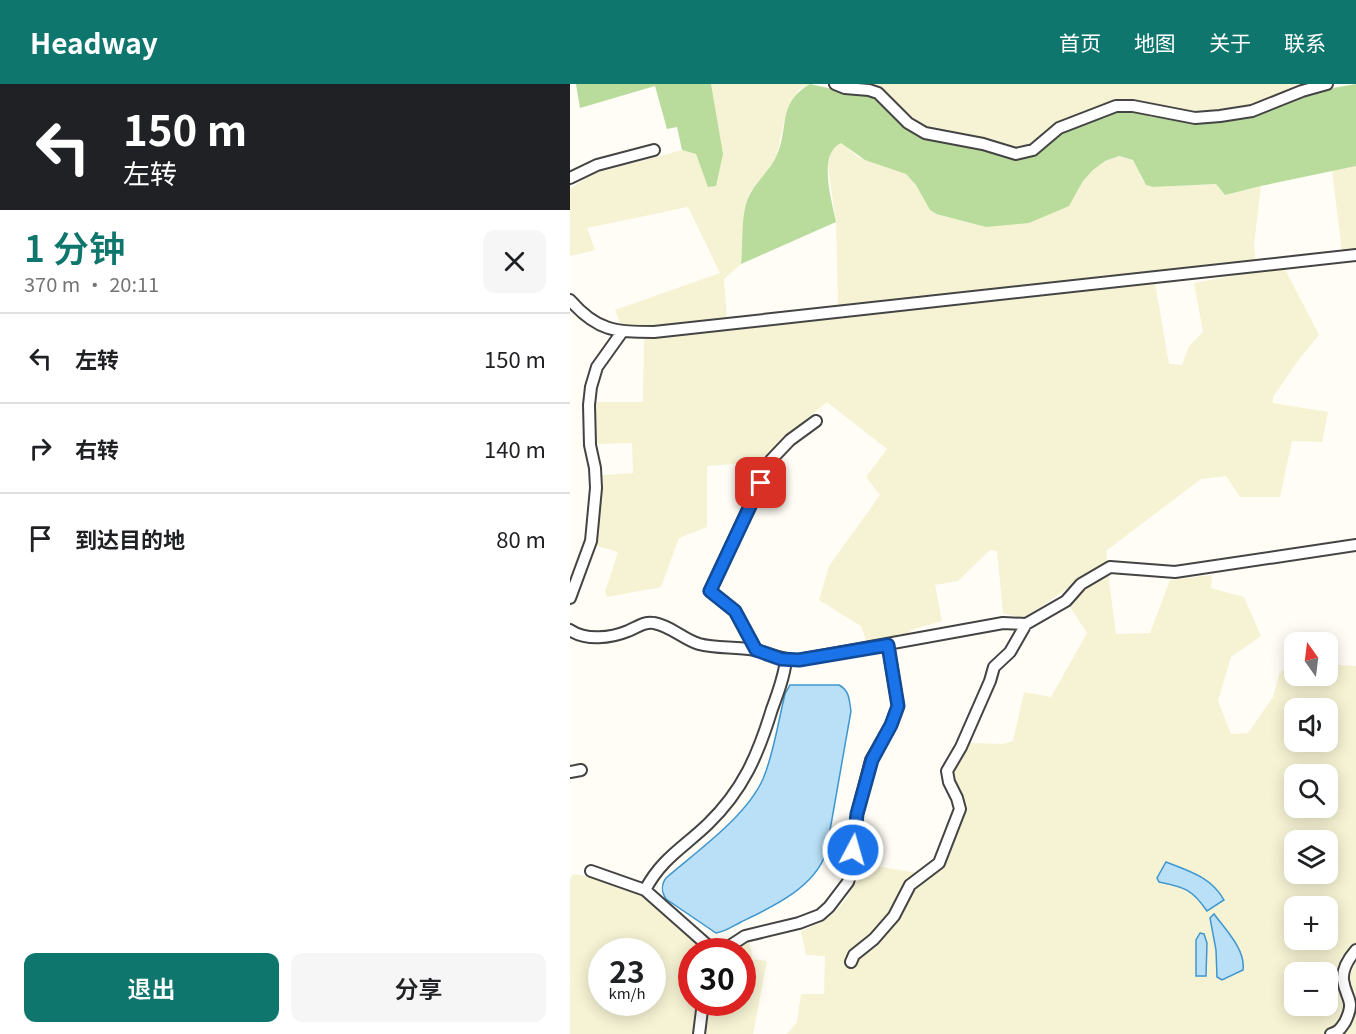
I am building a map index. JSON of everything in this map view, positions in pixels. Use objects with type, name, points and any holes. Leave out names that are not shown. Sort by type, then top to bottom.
[{"type":"street","points":[[835,84],[844,88],[878,93],[908,123],[925,133],[983,144],[1016,154],[1033,150],[1059,128],[1116,106],[1133,106],[1195,118],[1220,116],[1252,111],[1302,91],[1327,84]]},
{"type":"street","points":[[570,178],[597,165],[635,153],[654,150]]},
{"type":"street","points":[[570,300],[597,324],[614,331],[654,332],[1356,255]]},
{"type":"street","points":[[570,598],[591,541],[594,519],[596,478],[590,445],[591,387],[597,367],[622,332]]},
{"type":"street","points":[[756,650],[735,611],[710,591],[771,460],[790,440],[816,421]]},
{"type":"street","points":[[851,962],[854,955],[874,939],[894,916],[910,885],[939,863],[960,809],[947,771],[965,737],[994,667],[1010,652],[1026,624],[1066,601],[1081,584],[1110,567],[1175,572],[1356,545]]},
{"type":"street","points":[[570,630],[583,636],[604,637],[654,623],[678,632],[701,645],[756,650],[786,660],[799,660],[1003,622],[1026,624]]},
{"type":"street","points":[[742,938],[820,915],[829,908],[848,882],[851,873],[856,821],[872,760],[891,725],[898,706],[888,645]]},
{"type":"street","points":[[645,890],[663,862],[707,825],[739,788],[764,737],[784,675],[786,660]]},
{"type":"street","points":[[591,871],[645,890],[699,938]]},
{"type":"street","points":[[1331,1034],[1341,1029],[1352,1008],[1343,979],[1344,968],[1356,950]]},
{"type":"street","points":[[699,1034],[701,1016]]},
{"type":"shaded area","points":[[711,84],[810,84],[799,90],[784,122],[776,158],[749,193],[745,207],[741,264],[724,279],[727,318],[644,327],[621,325],[615,310],[720,273],[688,207],[587,228],[595,250],[570,256],[570,189],[592,174],[682,150],[696,154],[708,186]]},
{"type":"shaded area","points":[[855,84],[1307,84],[1251,106],[1205,113],[1134,101],[1109,102],[1057,124],[1030,146],[1020,149],[984,139],[927,129],[911,119],[881,89],[870,85]]},
{"type":"shaded area","points":[[842,143],[858,157],[906,174],[935,214],[986,227],[1069,206],[1083,181],[1093,170],[1105,161],[1119,156],[1132,160],[1146,185],[1153,187],[1216,184],[1225,195],[1261,186],[1254,245],[1256,262],[838,306],[836,223],[828,166],[831,152],[835,146]]},
{"type":"shaded area","points":[[1356,166],[1356,250],[1342,252],[1332,171]]},
{"type":"shaded area","points":[[1285,269],[1319,335],[1273,397],[1273,403],[1328,412],[1322,442],[1292,441],[1280,497],[1240,497],[1226,476],[1201,479],[1106,551],[1107,561],[1023,619],[1003,613],[997,551],[990,550],[958,581],[935,585],[942,621],[911,630],[906,637],[867,643],[861,626],[819,600],[829,566],[880,495],[866,477],[887,449],[827,402],[781,440],[760,462],[707,466],[707,527],[679,538],[661,587],[607,597],[605,592],[618,552],[597,546],[602,475],[633,473],[632,443],[595,444],[592,402],[643,402],[644,336],[1155,283],[1169,364],[1182,365],[1189,346],[1203,332],[1194,283],[1257,271]]},
{"type":"shaded area","points":[[1108,572],[1116,634],[1150,633],[1170,580],[1212,575],[1211,588],[1244,597],[1261,636],[1231,657],[1218,701],[1231,734],[1248,733],[1273,697],[1280,672],[1284,670],[1284,686],[1338,686],[1338,665],[1356,666],[1356,1034],[787,1034],[797,1022],[801,994],[824,994],[825,956],[806,955],[801,931],[820,923],[836,911],[848,896],[864,864],[918,873],[941,866],[965,802],[952,779],[951,770],[969,743],[1003,744],[1013,741],[1024,692],[1051,697],[1087,633],[1068,604],[1086,584]]},
{"type":"shaded area","points":[[573,874],[600,879],[645,897],[695,938],[678,938],[678,1016],[756,1016],[756,959],[767,961],[753,1034],[570,1034],[570,879]]},
{"type":"green space","points":[[576,84],[711,84],[723,154],[716,186],[708,187],[696,154],[682,150],[677,127],[667,129],[655,86],[580,108]]},
{"type":"green space","points":[[810,84],[846,92],[864,92],[877,98],[902,124],[1022,159],[1035,153],[1059,131],[1120,110],[1131,110],[1152,117],[1222,122],[1257,114],[1321,90],[1356,84],[1356,166],[1225,195],[1216,184],[1153,187],[1146,185],[1133,160],[1119,156],[1105,161],[1093,170],[1083,181],[1069,206],[1029,223],[986,227],[936,214],[930,210],[916,185],[906,174],[865,160],[841,143],[834,149],[828,167],[829,191],[836,222],[741,264],[743,218],[748,197],[776,157],[792,100]]},
{"type":"water","points":[[790,685],[839,685],[847,693],[849,700],[851,711],[826,853],[812,876],[791,895],[729,929],[716,933],[666,899],[662,891],[663,883],[733,820],[755,793],[767,769],[785,694]]},
{"type":"water","points":[[1166,862],[1206,880],[1224,900],[1207,911],[1192,893],[1159,882],[1157,878]]},
{"type":"water","points":[[1214,914],[1234,940],[1243,962],[1243,970],[1222,980],[1217,977],[1216,950],[1210,918]]},
{"type":"water","points":[[1200,933],[1204,934],[1207,943],[1206,976],[1196,976],[1196,940]]},
{"type":"route","points":[[761,483],[710,591],[735,611],[756,650],[788,661],[888,645],[898,706],[891,725],[872,760],[857,814],[853,850]]}]
